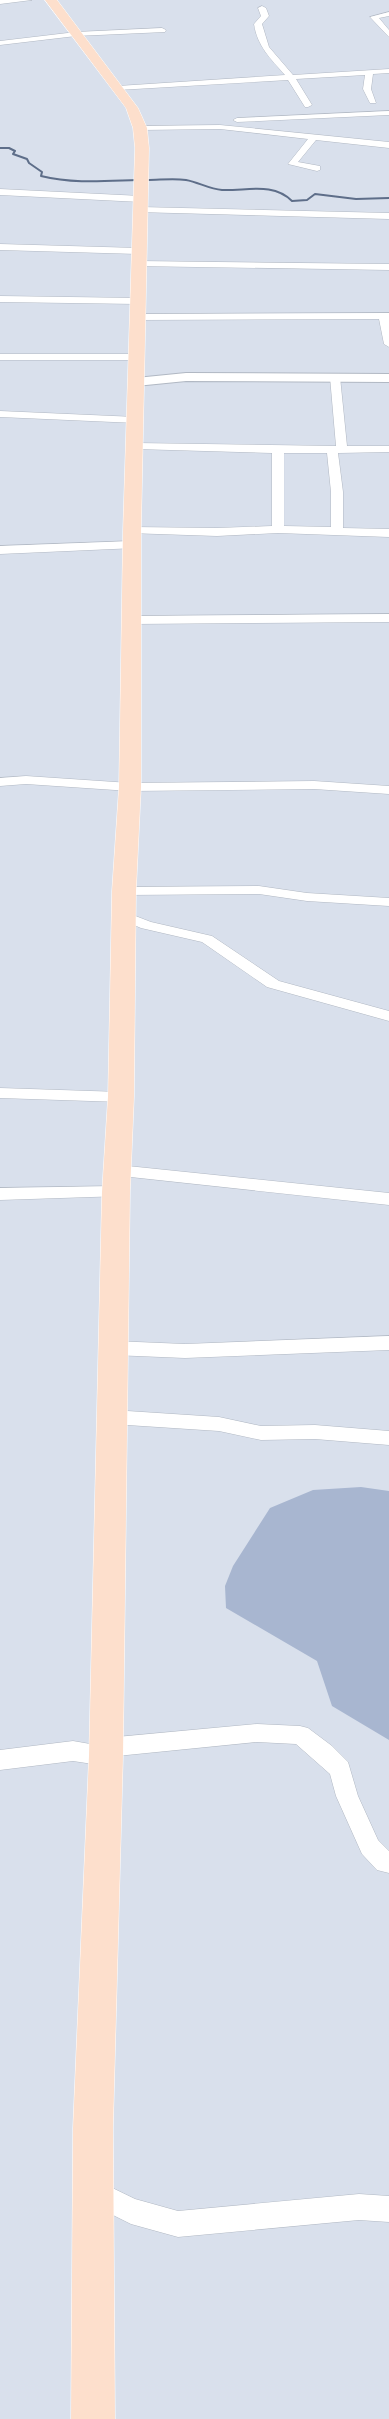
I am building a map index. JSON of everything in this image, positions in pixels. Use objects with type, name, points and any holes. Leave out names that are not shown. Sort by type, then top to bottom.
[{"type":"main road","points":[[50,0],[132,108],[140,128],[142,148],[132,538],[130,787],[124,904],[121,1097],[113,1348],[106,1752],[93,2128],[93,2419]]},
{"type":"street","points":[[0,2],[28,0]]},
{"type":"street","points":[[262,8],[265,16],[258,24],[259,36],[276,61],[291,78],[308,105]]},
{"type":"street","points":[[389,14],[374,17],[389,35]]},
{"type":"street","points":[[0,43],[76,34],[162,30]]},
{"type":"street","points":[[118,88],[389,71]]},
{"type":"street","points":[[369,72],[367,89],[373,101]]},
{"type":"street","points":[[179,126],[222,120],[389,113]]},
{"type":"street","points":[[140,128],[179,126],[220,127],[389,145]]},
{"type":"street","points":[[312,138],[312,141],[292,164],[317,168]]},
{"type":"street","points":[[0,192],[188,210],[341,217],[389,216]]},
{"type":"street","points":[[0,247],[138,257],[389,267]]},
{"type":"street","points":[[0,299],[103,302],[138,309],[386,316],[389,344]]},
{"type":"street","points":[[0,358],[136,369],[186,378],[389,378]]},
{"type":"street","points":[[335,377],[338,532]]},
{"type":"street","points":[[0,414],[278,450],[389,450]]},
{"type":"street","points":[[278,450],[278,529]]},
{"type":"street","points":[[0,550],[132,538],[278,529],[389,533]]},
{"type":"street","points":[[131,620],[389,618]]},
{"type":"street","points":[[0,782],[26,780],[130,787],[314,785],[389,790]]},
{"type":"street","points":[[124,904],[259,890],[307,897],[389,902]]},
{"type":"street","points":[[124,904],[146,925],[207,939],[229,952],[253,972],[273,984],[389,1016]]},
{"type":"street","points":[[0,1093],[121,1097]]},
{"type":"street","points":[[0,1194],[117,1181],[389,1199]]},
{"type":"street","points":[[113,1348],[185,1351],[389,1342]]},
{"type":"street","points":[[112,1418],[219,1424],[261,1433],[315,1432],[389,1438]]},
{"type":"street","points":[[0,1760],[73,1752],[106,1752],[257,1732],[300,1735],[324,1752],[340,1768],[347,1796],[370,1847],[385,1863],[389,1863]]},
{"type":"street","points":[[93,2191],[131,2210],[178,2224],[359,2207],[389,2209]]},
{"type":"shaded area","points":[[361,1487],[389,1491],[389,1740],[332,1706],[317,1661],[226,1608],[225,1586],[233,1566],[270,1508],[313,1490]]},
{"type":"waterway","points":[[0,148],[9,148],[15,151],[13,154],[27,159],[29,163],[42,172],[41,176],[53,179],[77,181],[137,180]]},
{"type":"waterway","points":[[147,180],[186,180],[222,190],[268,189],[277,191],[292,201],[307,200],[315,194],[356,199],[389,198]]}]
